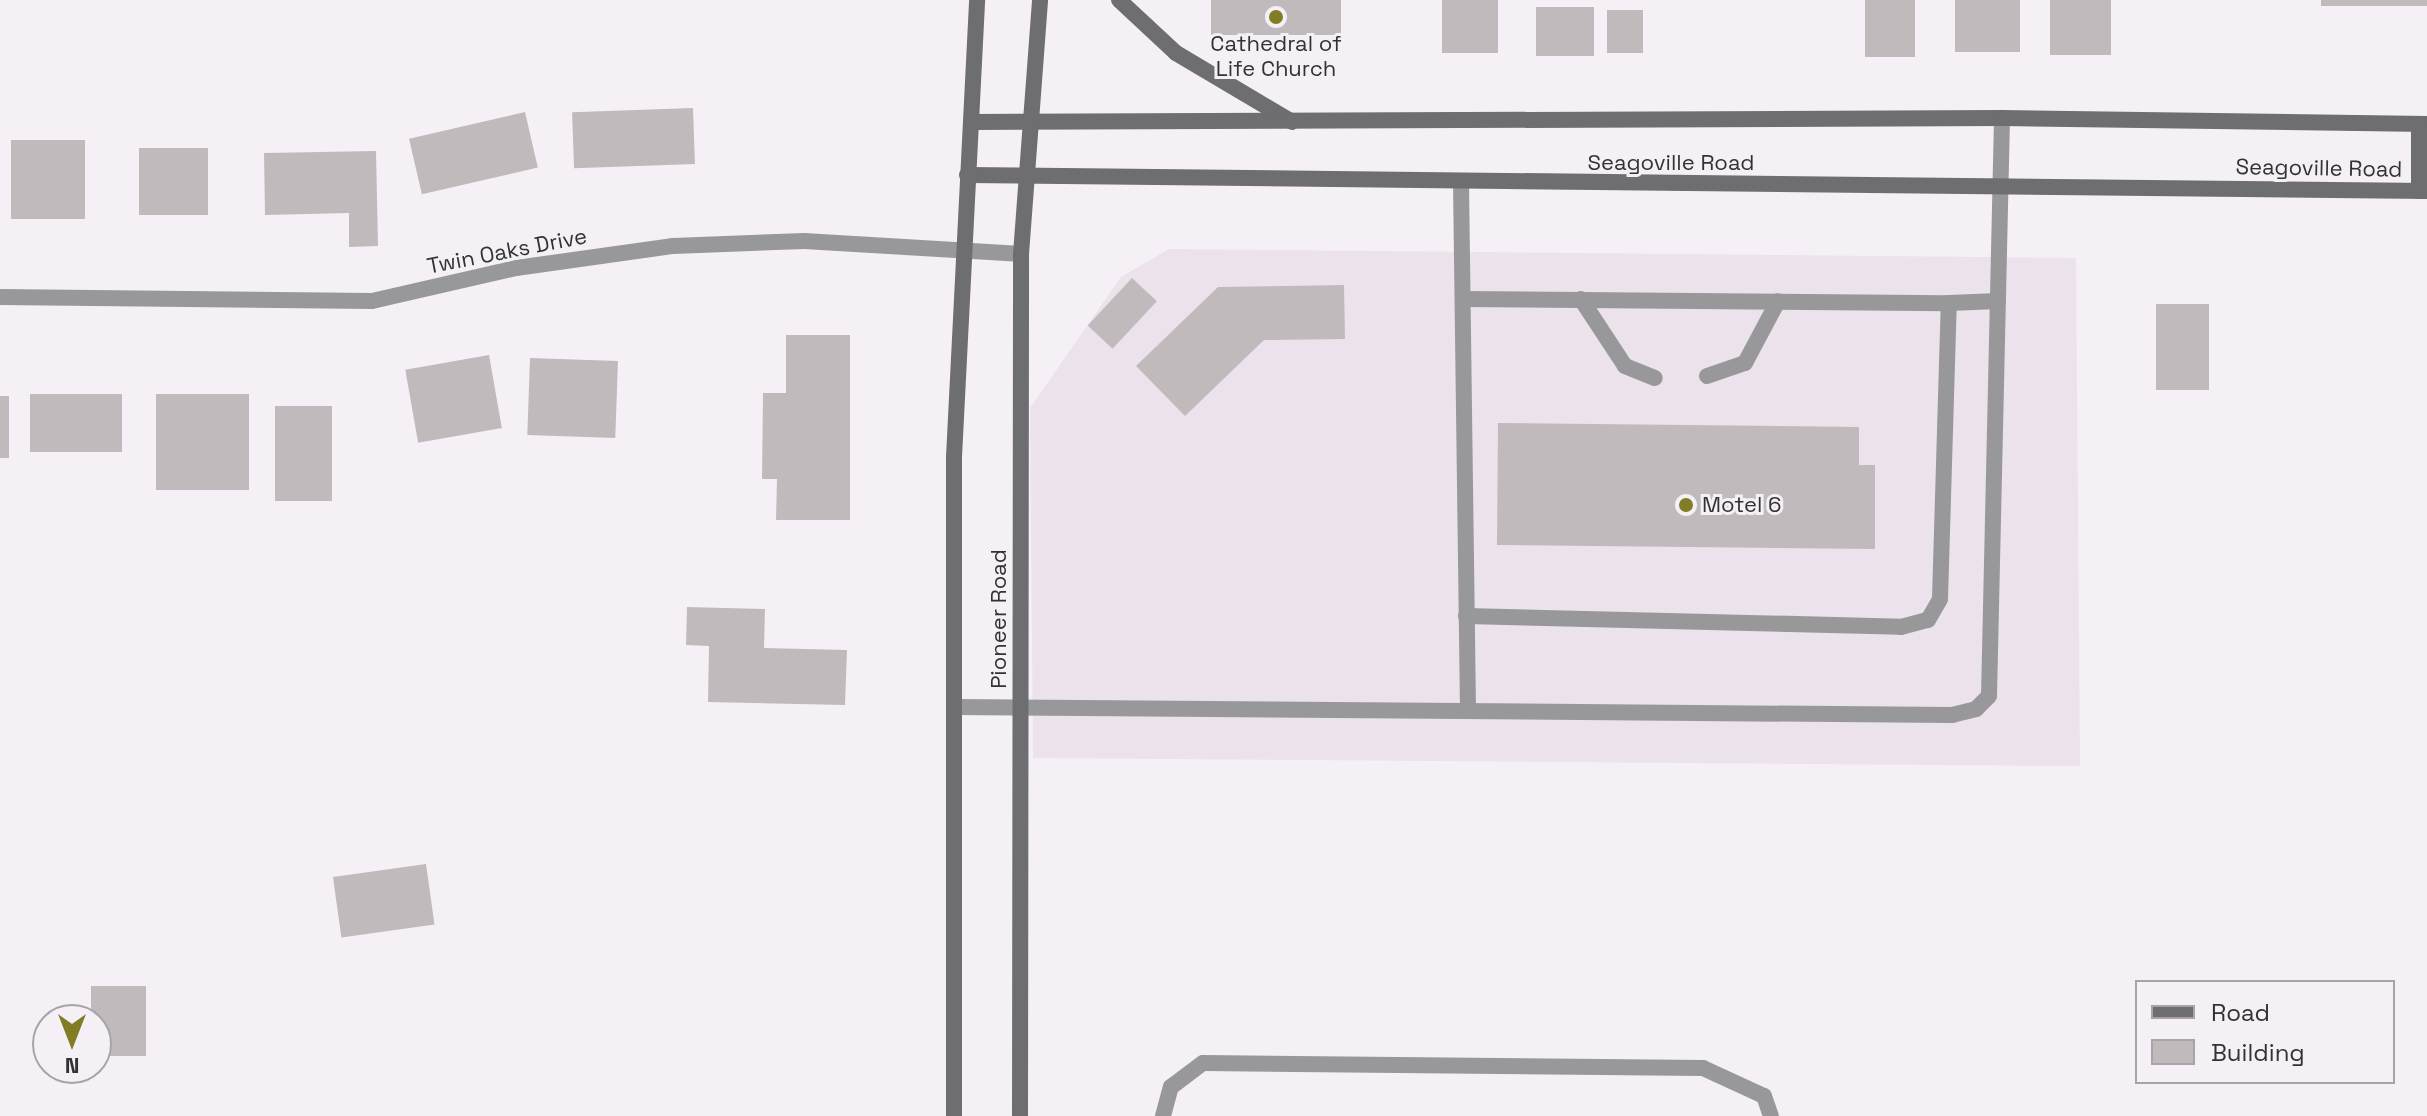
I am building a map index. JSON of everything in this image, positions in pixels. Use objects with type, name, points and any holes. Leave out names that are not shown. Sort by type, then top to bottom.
[{"type":"main road","points":[[967,175],[977,0]]},
{"type":"main road","points":[[1030,122],[1040,0]]},
{"type":"main road","points":[[1119,0],[1176,53],[1294,123]]},
{"type":"main road","name":"Seagoville Road","points":[[971,122],[2002,118],[2423,124]]},
{"type":"main road","name":"Pioneer Road","points":[[1020,1116],[1021,254],[1030,122]]},
{"type":"main road","points":[[2423,124],[2423,191]]},
{"type":"main road","name":"Seagoville Road","points":[[967,175],[1461,183],[2423,191]]},
{"type":"main road","name":"Pioneer Road","points":[[954,1116],[954,457],[967,252],[967,175]]},
{"type":"street","points":[[954,707],[1952,715],[1976,709],[1989,696],[2002,118]]},
{"type":"street","points":[[1461,183],[1468,710]]},
{"type":"street","name":"Twin Oaks Drive","points":[[0,297],[372,301],[516,268],[673,246],[804,241],[1021,254]]},
{"type":"street","points":[[1463,299],[1998,301]]},
{"type":"street","points":[[1581,299],[1625,366],[1655,378]]},
{"type":"street","points":[[1707,376],[1745,363],[1778,301]]},
{"type":"street","points":[[1466,616],[1901,627],[1928,620],[1940,599],[1949,303]]},
{"type":"street","points":[[1163,1116],[1171,1087],[1203,1063],[1703,1068],[1764,1096],[1771,1116]]},
{"type":"shaded area","points":[[1169,249],[2076,258],[2080,766],[1033,758],[1030,408],[1121,277]]},
{"type":"building","name":"Cathedral of Life Church","points":[[1211,0],[1341,0],[1341,35],[1211,35]]},
{"type":"building","points":[[1442,0],[1498,0],[1498,53],[1442,53]]},
{"type":"building","points":[[1865,0],[1915,0],[1915,57],[1865,57]]},
{"type":"building","points":[[1955,0],[2020,0],[2020,52],[1955,52]]},
{"type":"building","points":[[2050,0],[2111,0],[2111,55],[2050,55]]},
{"type":"building","points":[[2321,0],[2427,0],[2427,6],[2321,6]]},
{"type":"building","points":[[1536,7],[1594,7],[1594,56],[1536,56]]},
{"type":"building","points":[[1607,10],[1643,10],[1643,53],[1607,53]]},
{"type":"building","points":[[693,108],[695,164],[574,168],[572,112]]},
{"type":"building","points":[[525,112],[538,168],[422,194],[409,139]]},
{"type":"building","points":[[11,140],[85,140],[85,219],[11,219]]},
{"type":"building","points":[[139,148],[208,148],[208,215],[139,215]]},
{"type":"building","points":[[376,151],[378,246],[349,247],[349,213],[265,215],[264,153]]},
{"type":"building","points":[[1132,278],[1157,301],[1113,349],[1088,326]]},
{"type":"building","points":[[1344,285],[1345,339],[1264,340],[1185,416],[1136,366],[1218,287]]},
{"type":"building","points":[[2156,304],[2209,304],[2209,390],[2156,390]]},
{"type":"building","points":[[786,335],[850,335],[850,520],[776,520],[777,479],[762,479],[763,393],[786,393]]},
{"type":"building","points":[[489,355],[502,428],[418,443],[405,370]]},
{"type":"building","points":[[530,358],[618,361],[615,438],[527,435]]},
{"type":"building","points":[[30,394],[122,394],[122,452],[30,452]]},
{"type":"building","points":[[156,394],[249,394],[249,490],[156,490]]},
{"type":"building","points":[[0,396],[9,396],[9,458],[0,458]]},
{"type":"building","points":[[275,406],[332,406],[332,501],[275,501]]},
{"type":"building","name":"Motel 6","points":[[1498,423],[1859,427],[1859,465],[1875,465],[1875,549],[1497,545]]},
{"type":"building","points":[[687,607],[765,609],[764,648],[847,650],[845,705],[708,702],[709,646],[686,645]]},
{"type":"building","points":[[426,864],[434,924],[341,937],[333,877]]},
{"type":"building","points":[[91,986],[146,986],[146,1056],[112,1056],[112,1004],[91,1004]]},
{"type":"place","name":"Cathedral of Life Church","points":[[1276,17]]},
{"type":"place","name":"Motel 6","points":[[1686,505]]}]
